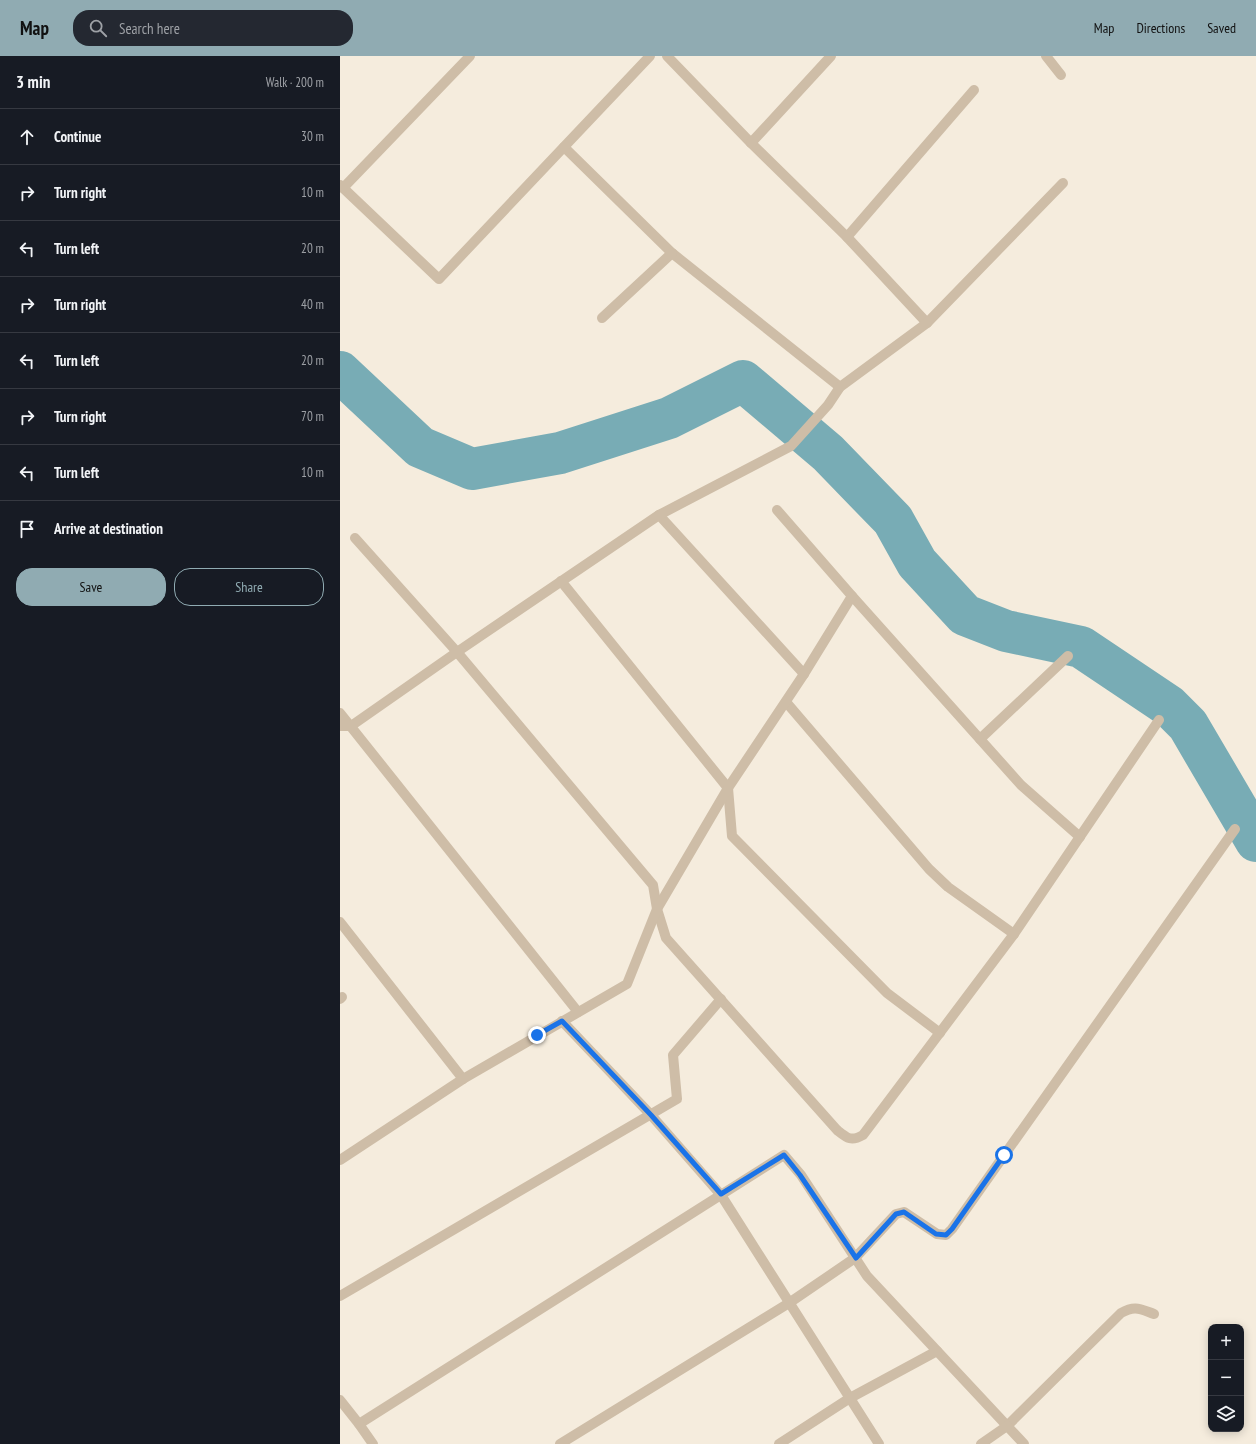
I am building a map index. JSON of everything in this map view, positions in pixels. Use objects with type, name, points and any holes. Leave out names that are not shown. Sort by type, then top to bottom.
[{"type":"street","points":[[470,56],[342,186],[439,279],[650,56]]},
{"type":"street","points":[[667,56],[750,142],[847,237],[927,323]]},
{"type":"street","points":[[750,142],[831,56]]},
{"type":"street","points":[[1046,56],[1061,75]]},
{"type":"street","points":[[847,237],[974,90]]},
{"type":"street","points":[[564,147],[672,253],[840,388]]},
{"type":"street","points":[[340,726],[351,726],[659,515],[791,446],[828,405],[840,388],[927,323],[1063,183]]},
{"type":"street","points":[[602,318],[672,253]]},
{"type":"street","points":[[777,510],[852,596],[1022,785],[1080,837]]},
{"type":"street","points":[[659,515],[804,674]]},
{"type":"street","points":[[355,538],[457,652],[653,885],[657,909],[666,938],[837,1130],[847,1138],[856,1139],[863,1135],[940,1034],[1014,934],[1159,720]]},
{"type":"street","points":[[561,581],[728,788],[732,836],[887,993],[940,1034]]},
{"type":"street","points":[[340,1160],[463,1078],[626,984],[657,909],[728,788],[786,702],[852,596]]},
{"type":"street","points":[[980,739],[1068,656]]},
{"type":"street","points":[[786,702],[938,878],[1014,934]]},
{"type":"street","points":[[340,713],[578,1012]]},
{"type":"street","points":[[560,1444],[789,1303],[856,1258],[896,1214],[904,1212],[936,1234],[946,1235],[952,1229],[1235,829]]},
{"type":"street","points":[[340,922],[463,1078]]},
{"type":"street","points":[[340,1296],[677,1100],[673,1055],[721,999]]},
{"type":"street","points":[[562,1021],[651,1115],[721,1194],[879,1444]]},
{"type":"street","points":[[359,1424],[784,1155],[800,1175],[867,1276],[1024,1444]]},
{"type":"street","points":[[981,1444],[1007,1426],[1121,1312],[1128,1308],[1135,1307],[1154,1314]]},
{"type":"street","points":[[779,1444],[850,1398],[937,1351]]},
{"type":"street","points":[[340,1400],[373,1444]]},
{"type":"waterway","points":[[340,372],[420,447],[472,469],[560,453],[669,418],[743,381],[828,453],[893,520],[917,563],[965,615],[1006,631],[1081,647],[1169,706],[1188,725],[1256,841]]},
{"type":"route","points":[[537,1035],[562,1021],[651,1115],[721,1194],[784,1155],[800,1175],[856,1258],[896,1214],[904,1212],[936,1234],[946,1235],[952,1229],[1004,1155]]}]
